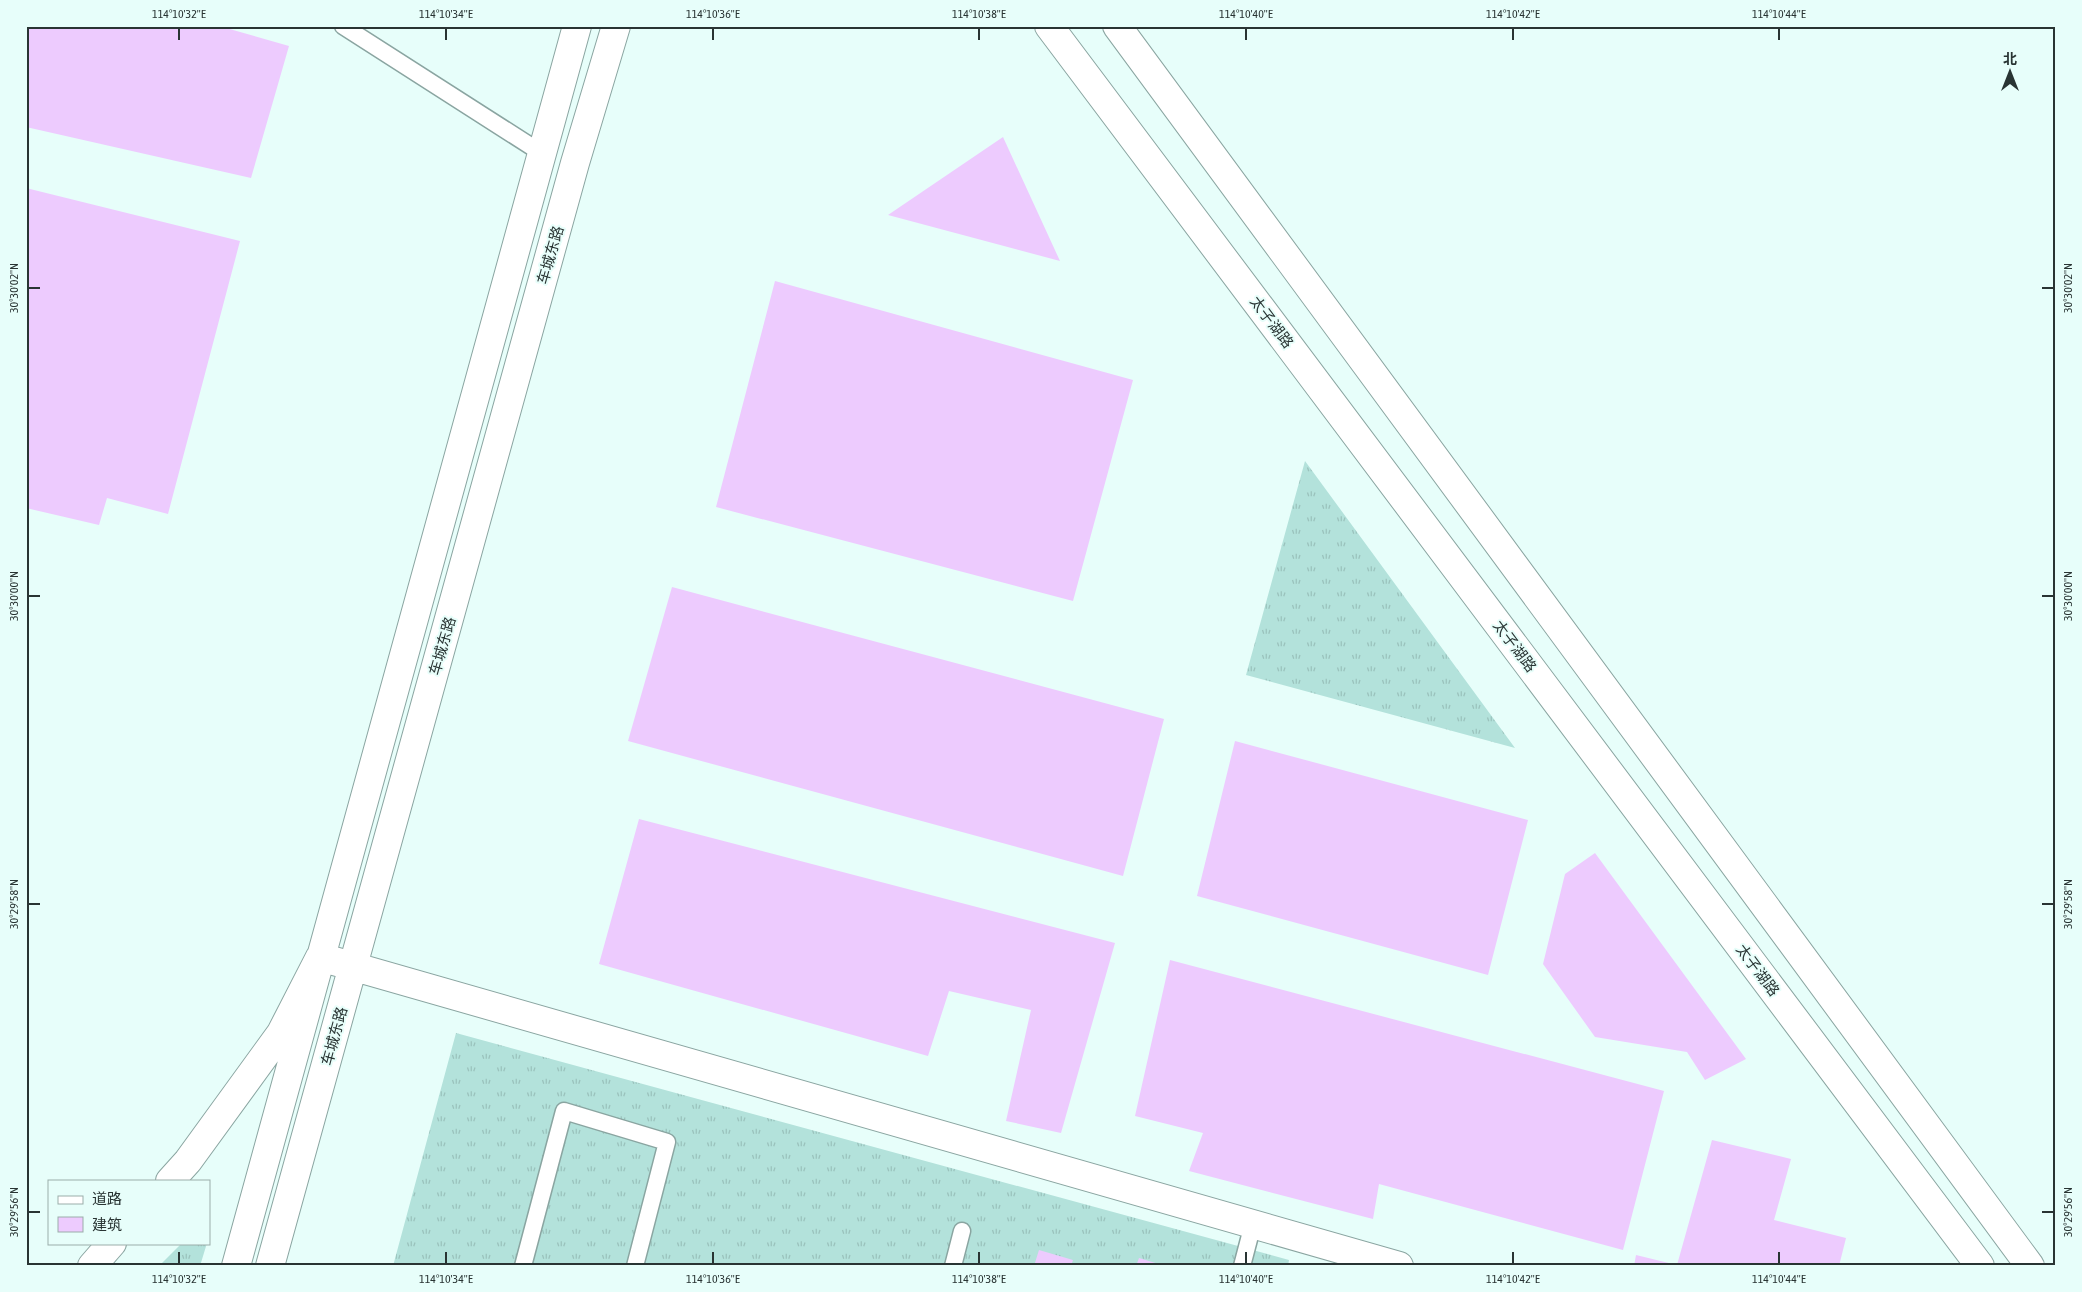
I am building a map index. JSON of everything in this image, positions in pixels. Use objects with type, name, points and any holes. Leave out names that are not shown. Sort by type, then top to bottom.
[{"type":"main road","points":[[236,1266],[577,26]]},
{"type":"main road","name":"车城东路","points":[[270,1266],[575,163],[616,26]]},
{"type":"main road","name":"太子湖路","points":[[1050,26],[1980,1266]]},
{"type":"main road","points":[[1117,26],[2030,1266]]},
{"type":"main road","points":[[320,956],[1399,1266]]},
{"type":"main road","points":[[171,1180],[188,1161],[281,1033],[320,956]]},
{"type":"main road","points":[[92,1266],[111,1244]]},
{"type":"lane","points":[[343,26],[543,154]]},
{"type":"lane","points":[[523,1266],[564,1111],[667,1142],[635,1266]]},
{"type":"lane","points":[[1242,1266],[1253,1224]]},
{"type":"lane","points":[[953,1266],[962,1231]]},
{"type":"green space","points":[[1305,461],[1515,748],[1246,675]]},
{"type":"green space","points":[[456,1033],[1289,1260],[1288,1266],[393,1266]]},
{"type":"green space","points":[[181,1244],[207,1244],[200,1266],[159,1266]]},
{"type":"building","points":[[26,26],[219,26],[289,46],[251,178],[26,127]]},
{"type":"building","points":[[1003,137],[1060,261],[888,215]]},
{"type":"building","points":[[26,188],[240,241],[168,514],[107,498],[99,525],[26,508]]},
{"type":"building","points":[[775,281],[1133,380],[1073,601],[716,507]]},
{"type":"building","points":[[672,587],[1164,719],[1123,876],[628,741]]},
{"type":"building","points":[[1235,741],[1528,820],[1488,975],[1197,896]]},
{"type":"building","points":[[639,819],[1115,943],[1061,1133],[1006,1121],[1031,1010],[949,991],[928,1056],[599,964]]},
{"type":"building","points":[[1595,853],[1746,1059],[1705,1080],[1687,1052],[1595,1037],[1543,964],[1565,874]]},
{"type":"building","points":[[1170,960],[1664,1091],[1623,1250],[1379,1184],[1373,1219],[1189,1171],[1203,1133],[1135,1116]]},
{"type":"building","points":[[1712,1140],[1791,1159],[1774,1220],[1846,1238],[1839,1266],[1634,1266],[1636,1255],[1677,1265]]},
{"type":"building","points":[[1039,1250],[1073,1260],[1071,1266],[1034,1266]]},
{"type":"building","points":[[1139,1258],[1162,1265],[1162,1266],[1136,1266]]}]
